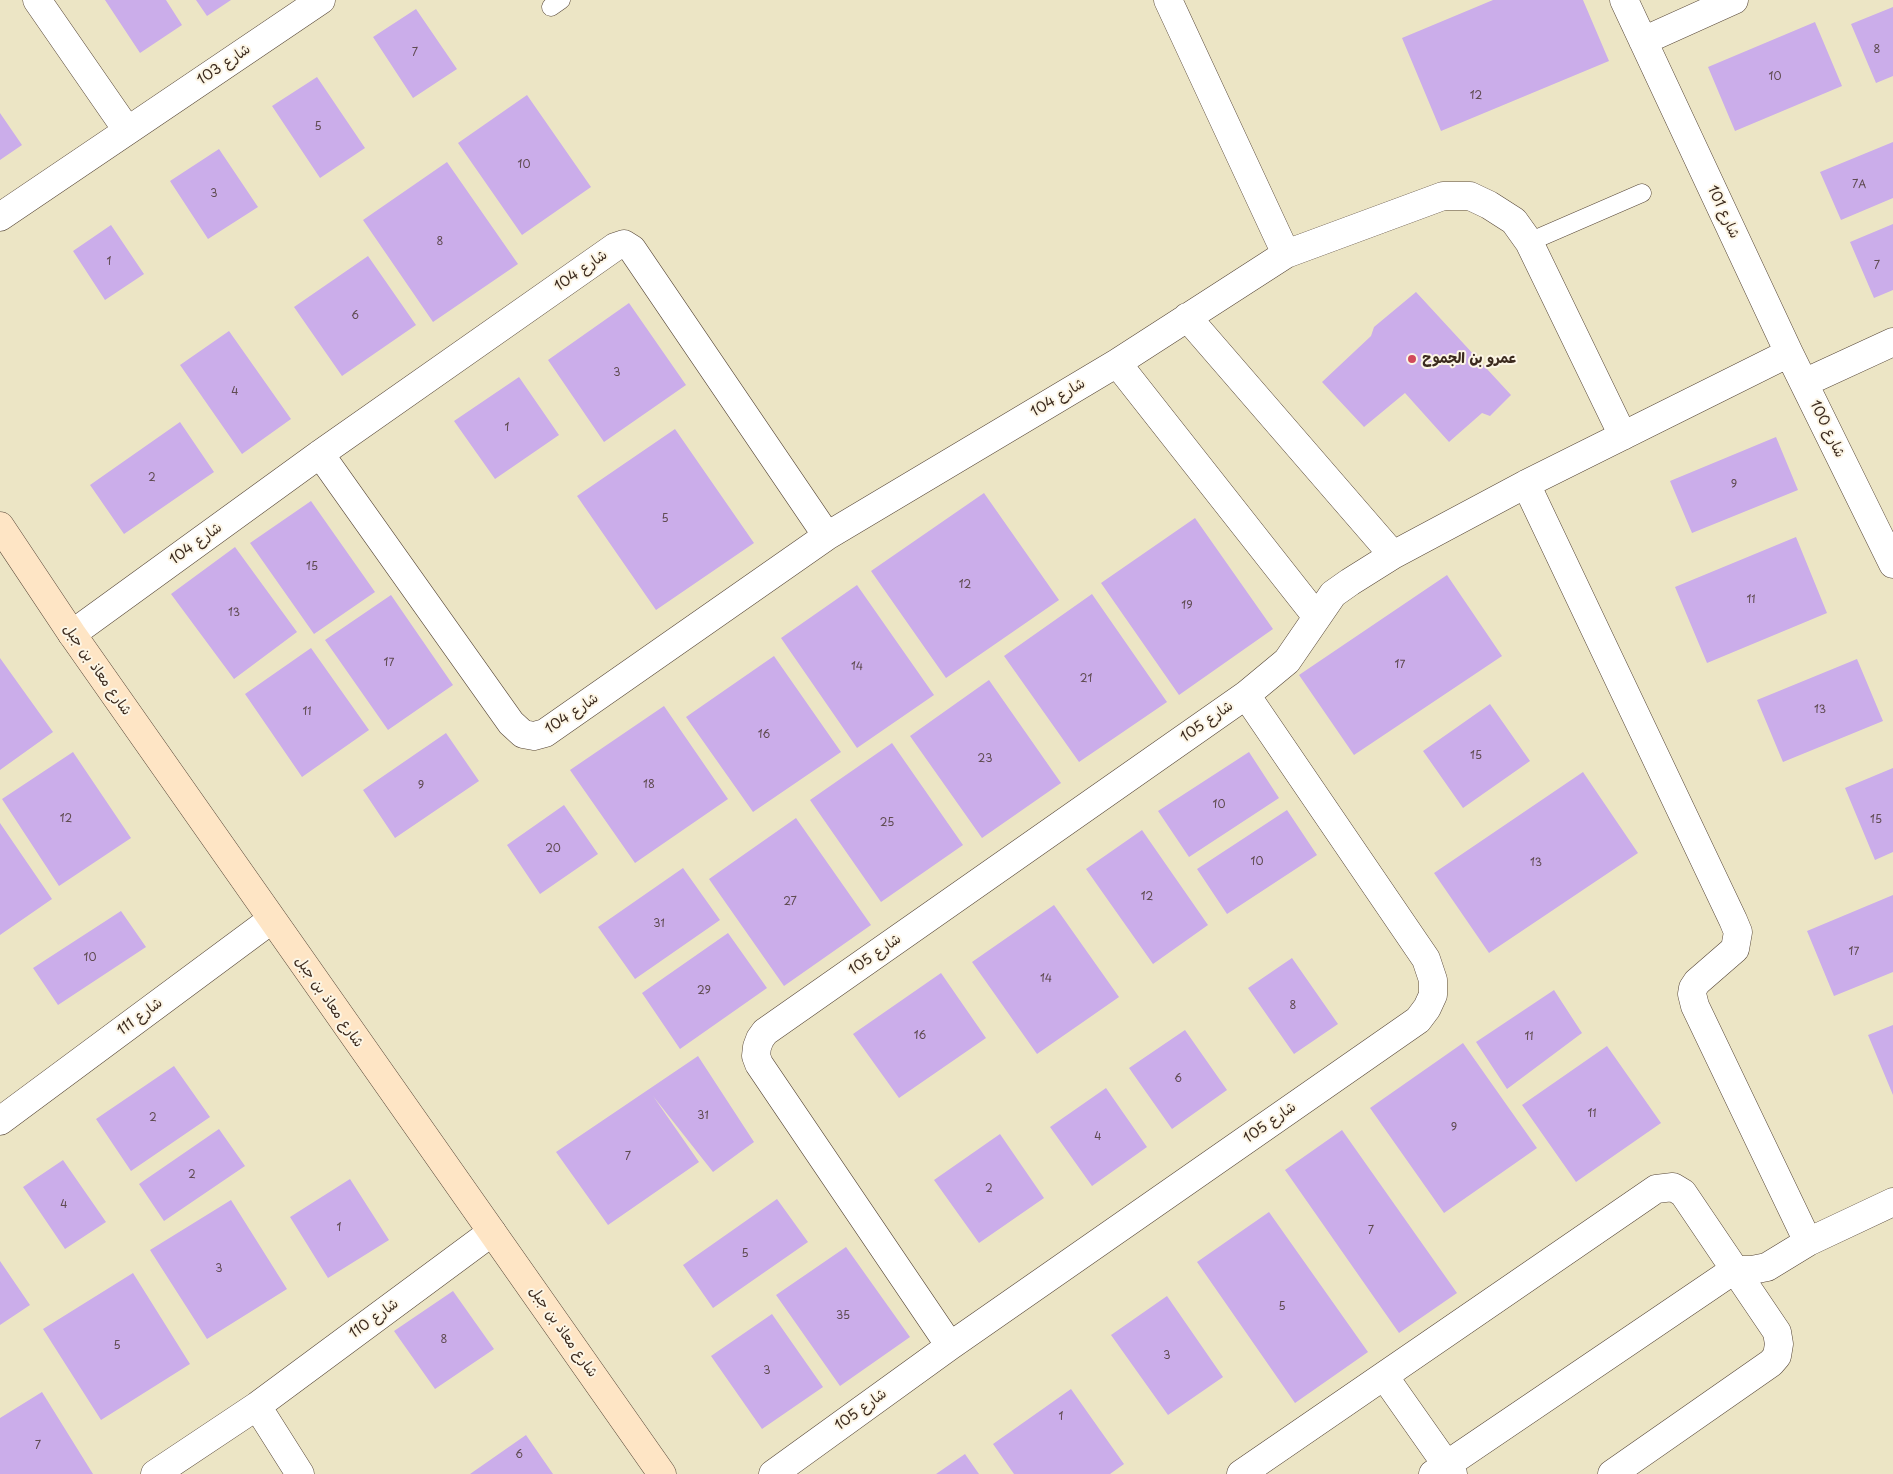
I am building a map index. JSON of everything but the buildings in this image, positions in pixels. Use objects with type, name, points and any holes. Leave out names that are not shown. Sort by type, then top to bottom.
[{"type":"street","points":[[37,0],[127,130]]},
{"type":"street","name":"شارع 103","points":[[0,217],[320,0]]},
{"type":"street","points":[[1168,0],[1286,254]]},
{"type":"street","name":"شارع 101","points":[[1624,0],[1804,383]]},
{"type":"street","points":[[1643,41],[1734,0]]},
{"type":"street","name":"شارع 104","points":[[320,454],[512,723],[523,734],[534,736],[545,733],[827,536],[1117,362],[1286,254],[1443,196],[1470,196],[1489,205],[1514,221],[1529,242],[1622,436]]},
{"type":"street","name":"شارع 104","points":[[72,634],[320,454],[615,248],[624,244],[632,248],[827,536]]},
{"type":"street","points":[[1187,318],[1393,555]]},
{"type":"street","points":[[1804,383],[1893,342]]},
{"type":"street","points":[[1246,695],[1287,661],[1333,594],[1393,555],[1526,484],[1789,353]]},
{"type":"street","points":[[1117,362],[1317,616]]},
{"type":"street","name":"شارع 100","points":[[1804,383],[1893,564]]},
{"type":"street","points":[[1526,484],[1738,932],[1735,949],[1697,982],[1692,994],[1695,1006],[1808,1242]]},
{"type":"street","name":"شارع معاذ بن جبل","points":[[0,526],[72,634],[271,920],[662,1474]]},
{"type":"street","name":"شارع 105","points":[[772,1474],[950,1346],[1418,1020],[1428,1008],[1433,995],[1433,980],[1426,959],[1246,695],[765,1032],[760,1039],[756,1056],[759,1064],[950,1346]]},
{"type":"street","name":"شارع 111","points":[[3,1111],[271,920]]},
{"type":"street","points":[[1241,1474],[1656,1189],[1673,1187],[1683,1193],[1777,1332],[1780,1344],[1777,1356],[1771,1363],[1612,1474]]},
{"type":"street","points":[[1384,1376],[1444,1471],[1734,1270],[1752,1270],[1767,1267],[1808,1242],[1893,1202]]},
{"type":"street","name":"شارع 110","points":[[155,1474],[256,1406],[492,1232]]},
{"type":"street","points":[[256,1406],[300,1474]]},
{"type":"lane","points":[[1529,242],[1642,193]]},
{"type":"place","name":"عمرو بن الجموح","points":[[1412,359]]}]
